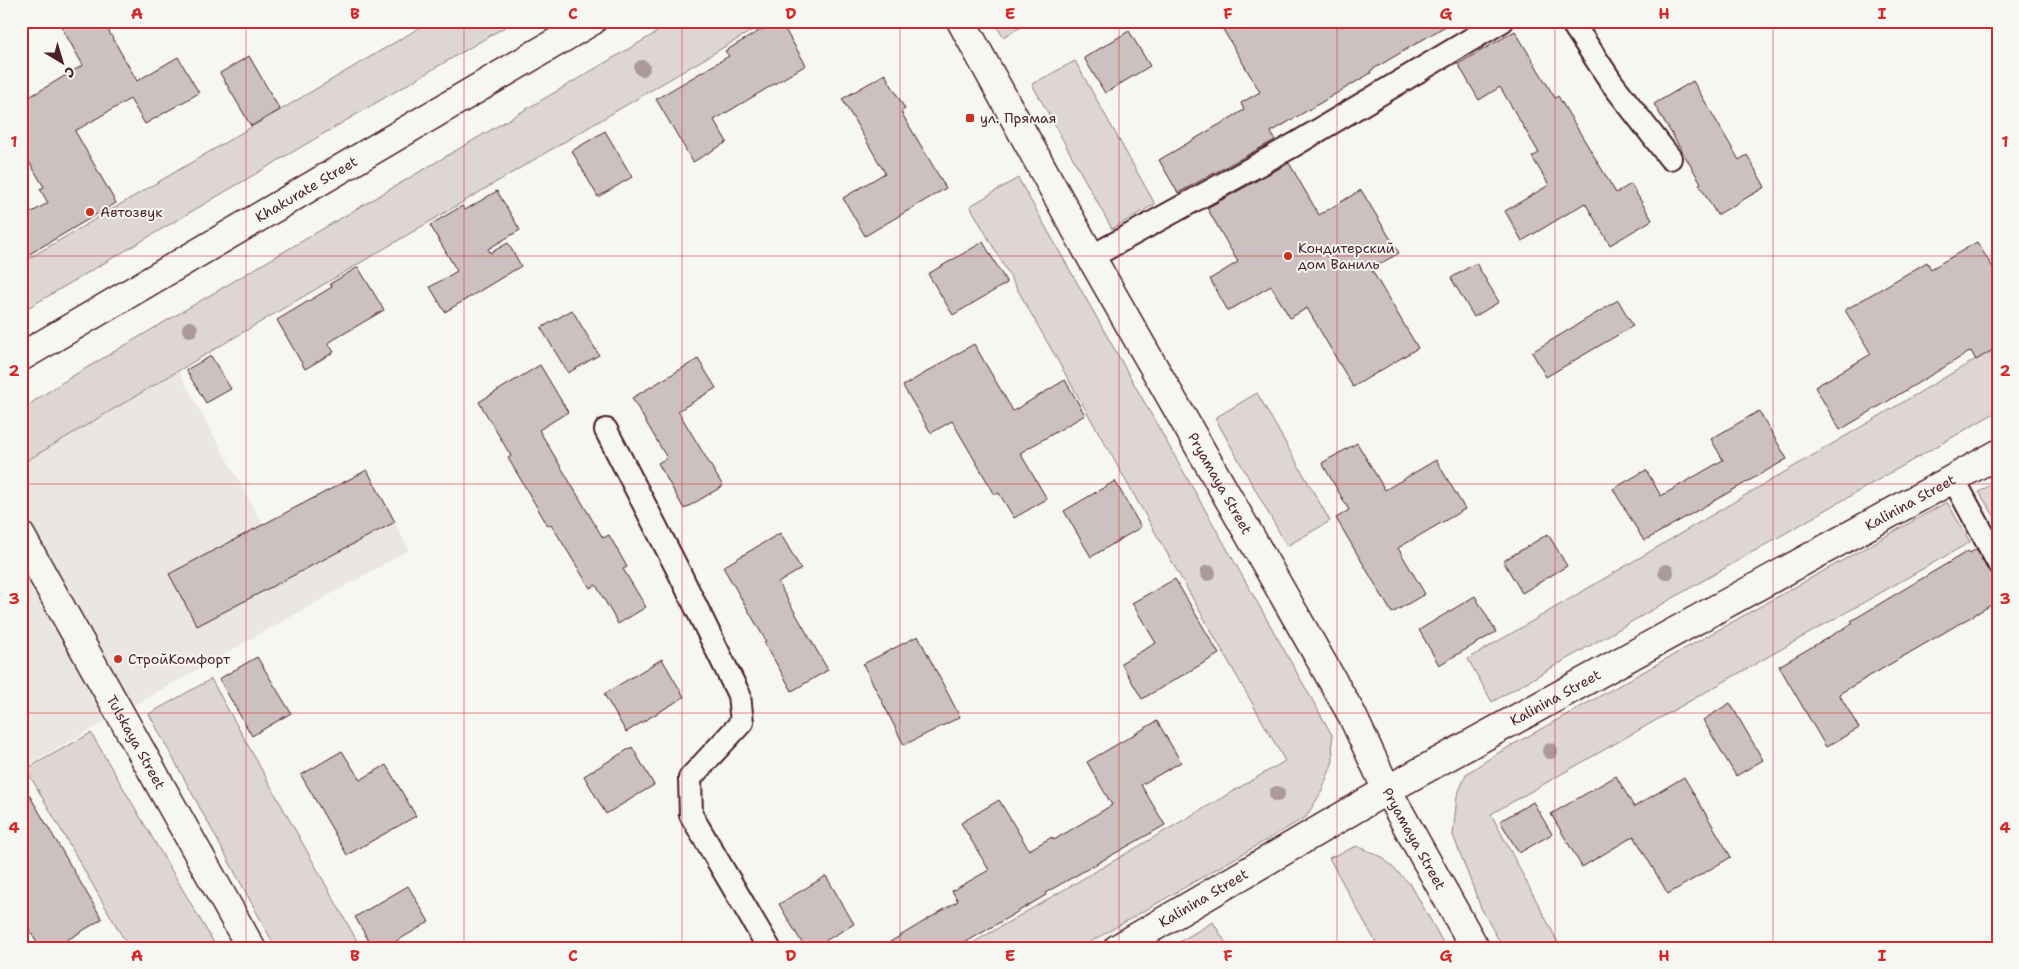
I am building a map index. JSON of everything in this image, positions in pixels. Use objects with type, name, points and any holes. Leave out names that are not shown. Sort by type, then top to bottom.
[{"type":"street","name":"Khakurate Street","points":[[21,357],[592,21]]},
{"type":"street","name":"Pryamaya Street","points":[[962,21],[1091,257],[1352,715],[1387,790],[1475,948]]},
{"type":"street","name":"Kalinina Street","points":[[1118,948],[1387,790],[1954,480],[1998,454]]},
{"type":"street","name":"Tulskaya Street","points":[[21,536],[251,948]]},
{"type":"lane","points":[[1091,257],[1294,145],[1502,21]]},
{"type":"lane","points":[[1571,21],[1612,83],[1670,158]]},
{"type":"lane","points":[[606,430],[678,570],[739,695],[742,722],[690,778],[691,815],[769,948]]},
{"type":"lane","points":[[1954,480],[1998,562]]},
{"type":"shaded area","points":[[431,21],[515,21],[21,312],[21,263]]},
{"type":"shaded area","points":[[676,21],[768,21],[21,464],[21,412],[34,401],[71,377]]},
{"type":"shaded area","points":[[994,21],[1032,21],[1003,37]]},
{"type":"shaded area","points":[[1075,61],[1155,204],[1112,229],[1032,84]]},
{"type":"shaded area","points":[[1018,178],[1332,735],[1333,761],[1322,791],[1306,817],[1080,948],[964,948],[1285,761],[970,206]]},
{"type":"shaded area","points":[[1998,346],[1998,411],[1492,702],[1468,659]]},
{"type":"shaded area","name":"СтройКомфорт","points":[[176,367],[263,525],[367,470],[409,550],[21,769],[21,457]]},
{"type":"shaded area","points":[[1257,393],[1330,521],[1287,546],[1215,418]]},
{"type":"shaded area","points":[[1998,480],[1998,522],[1979,492]]},
{"type":"shaded area","points":[[1947,502],[1970,542],[1491,814],[1561,948],[1503,948],[1481,908],[1453,835],[1457,796],[1466,774],[1498,753]]},
{"type":"shaded area","points":[[211,679],[361,948],[276,948],[149,714]]},
{"type":"shaded area","points":[[91,733],[217,948],[129,948],[26,769]]},
{"type":"shaded area","points":[[1357,846],[1382,857],[1411,885],[1446,948],[1379,948],[1329,858]]},
{"type":"shaded area","points":[[1213,922],[1229,948],[1169,948]]},
{"type":"building","points":[[58,21],[103,21],[137,81],[178,57],[199,93],[145,124],[130,99],[75,131],[116,203],[21,259],[21,218],[48,203],[40,189],[44,187],[21,148],[21,102],[83,65]]},
{"type":"building","points":[[776,21],[780,21],[806,65],[714,120],[727,142],[693,162],[656,99],[729,56],[725,51]]},
{"type":"building","points":[[1218,21],[1454,21],[1271,132],[1275,140],[1178,193],[1159,160],[1244,110],[1241,103],[1260,92]]},
{"type":"building","points":[[1129,31],[1150,66],[1105,93],[1084,58]]},
{"type":"building","points":[[1515,31],[1555,98],[1558,96],[1616,193],[1631,184],[1652,220],[1610,245],[1585,203],[1522,241],[1505,211],[1549,185],[1532,157],[1539,153],[1500,87],[1479,100],[1458,64]]},
{"type":"building","points":[[249,56],[280,110],[251,126],[220,73]]},
{"type":"building","points":[[885,74],[905,109],[901,112],[946,188],[865,236],[843,198],[885,173],[842,99]]},
{"type":"building","points":[[1693,81],[1739,160],[1747,155],[1765,187],[1717,215],[1699,184],[1701,183],[1654,104]]},
{"type":"building","points":[[605,131],[632,177],[598,197],[572,151]]},
{"type":"building","points":[[1289,163],[1319,215],[1361,190],[1399,253],[1371,269],[1418,348],[1353,387],[1307,308],[1290,318],[1271,286],[1228,311],[1210,279],[1238,262],[1207,208]]},
{"type":"building","points":[[497,191],[520,230],[488,249],[490,253],[508,243],[521,266],[445,312],[430,287],[457,271],[430,225],[462,206],[465,210]]},
{"type":"building","points":[[983,242],[1007,283],[953,315],[928,274]]},
{"type":"building","points":[[1977,242],[1998,276],[1998,347],[1976,360],[1971,351],[1840,430],[1815,387],[1871,354],[1845,310],[1927,262],[1931,269]]},
{"type":"building","points":[[1476,263],[1499,302],[1474,317],[1451,278]]},
{"type":"building","points":[[358,267],[384,310],[328,343],[334,352],[305,369],[277,320],[332,287],[330,284]]},
{"type":"building","points":[[1618,300],[1633,326],[1546,377],[1532,352]]},
{"type":"building","points":[[572,310],[599,355],[568,373],[541,328]]},
{"type":"building","points":[[974,344],[1013,411],[1065,380],[1085,415],[1020,453],[1047,499],[1014,518],[999,493],[995,495],[952,421],[931,433],[903,386]]},
{"type":"building","points":[[211,356],[231,389],[206,403],[186,370]]},
{"type":"building","points":[[698,359],[716,388],[678,411],[723,486],[684,509],[658,463],[667,458],[632,398]]},
{"type":"building","points":[[540,365],[568,412],[539,430],[603,538],[609,535],[627,567],[623,569],[646,607],[618,624],[596,585],[590,588],[551,524],[548,526],[508,458],[511,456],[479,402]]},
{"type":"building","points":[[1759,411],[1787,459],[1644,541],[1613,489],[1646,470],[1661,496],[1723,460],[1711,439]]},
{"type":"building","points":[[1357,443],[1385,490],[1436,460],[1465,509],[1398,548],[1425,594],[1392,613],[1336,518],[1349,510],[1322,463]]},
{"type":"building","points":[[367,470],[395,522],[197,626],[169,574]]},
{"type":"building","points":[[1115,481],[1141,527],[1091,557],[1064,511]]},
{"type":"building","points":[[780,533],[801,569],[778,583],[828,670],[792,691],[764,642],[766,641],[723,567]]},
{"type":"building","points":[[1548,534],[1567,566],[1522,593],[1503,561]]},
{"type":"building","points":[[1976,549],[1987,569],[1998,575],[1998,601],[1839,694],[1859,728],[1826,747],[1779,666],[1853,623],[1851,621],[1968,551],[1970,553]]},
{"type":"building","points":[[1175,579],[1219,654],[1142,699],[1121,663],[1156,643],[1132,603]]},
{"type":"building","points":[[1475,596],[1496,632],[1439,665],[1419,630]]},
{"type":"building","points":[[918,636],[960,717],[904,745],[863,664]]},
{"type":"building","points":[[257,657],[291,713],[252,736],[219,679]]},
{"type":"building","points":[[662,659],[684,697],[626,732],[604,694]]},
{"type":"building","points":[[1730,703],[1763,760],[1736,776],[1703,720]]},
{"type":"building","points":[[1157,721],[1181,762],[1141,785],[1165,825],[1045,893],[1046,895],[956,948],[880,948],[958,901],[952,891],[989,870],[961,823],[999,800],[1029,850],[1052,837],[1054,840],[1112,805],[1087,762]]},
{"type":"building","points":[[632,747],[654,785],[606,814],[584,776]]},
{"type":"building","points":[[342,751],[360,780],[386,765],[416,816],[347,855],[301,775]]},
{"type":"building","points":[[1616,776],[1634,807],[1684,777],[1731,857],[1668,894],[1634,836],[1582,867],[1551,814]]},
{"type":"building","points":[[21,781],[102,919],[54,948],[40,948],[21,916]]},
{"type":"building","points":[[1533,802],[1552,834],[1519,853],[1500,821]]},
{"type":"building","points":[[826,876],[854,924],[813,948],[805,948],[779,904]]},
{"type":"building","points":[[408,886],[429,922],[385,948],[373,948],[355,917]]},
{"type":"place","name":"ул. Прямая","points":[[970,118]]},
{"type":"place","name":"Автозвук","points":[[90,212]]},
{"type":"place","name":"Кондитерский дом Ваниль","points":[[1288,256]]},
{"type":"place","name":"СтройКомфорт","points":[[118,659]]}]
